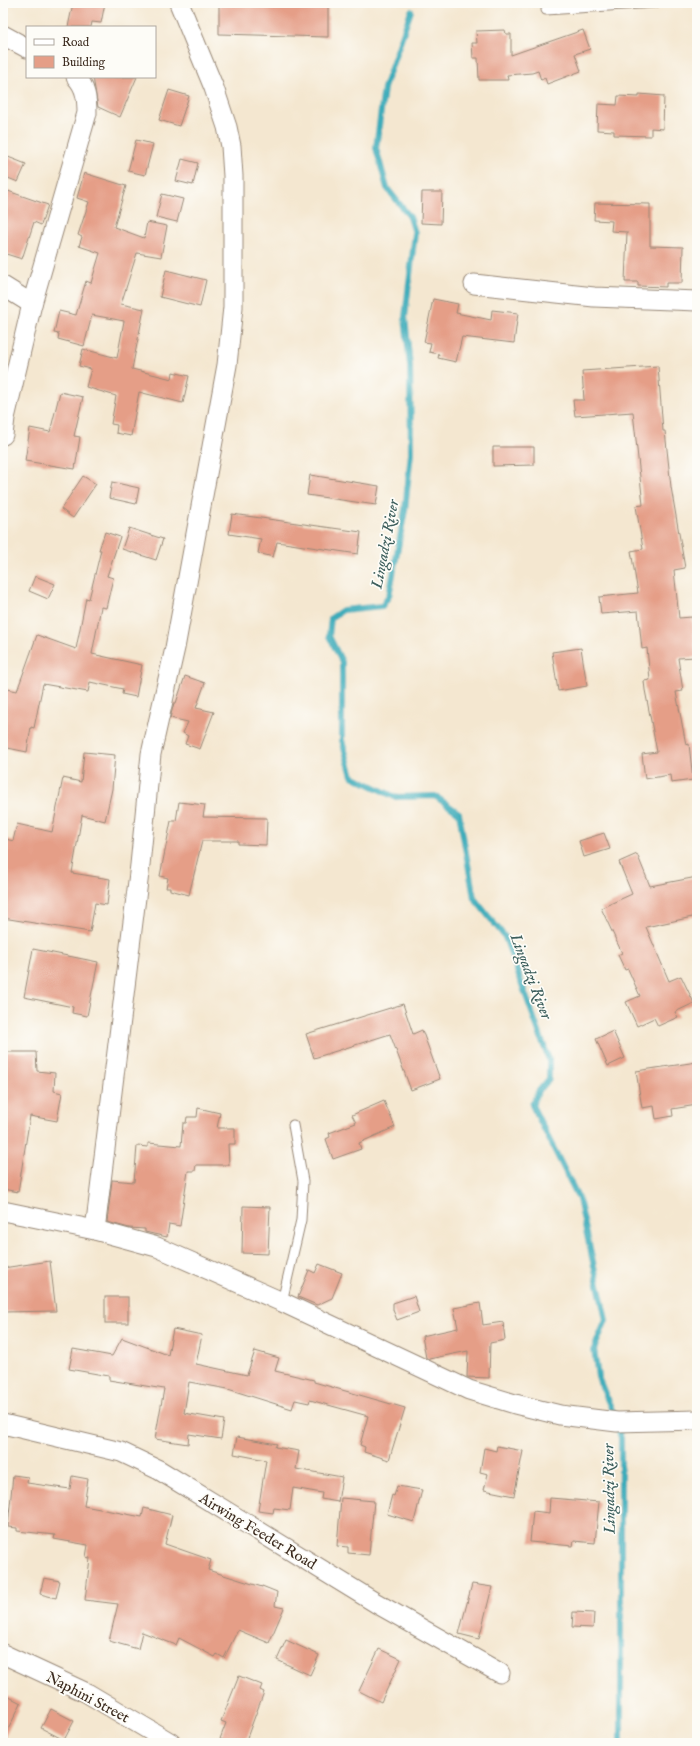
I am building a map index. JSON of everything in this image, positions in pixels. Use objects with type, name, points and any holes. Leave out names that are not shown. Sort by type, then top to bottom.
[{"type":"street","points":[[95,1230],[140,865],[151,754],[175,648],[226,373],[233,307],[233,176],[231,146],[227,127],[214,88],[179,3]]},
{"type":"street","points":[[3,35],[26,47]]},
{"type":"street","points":[[3,435],[5,418],[32,304],[87,113],[87,100],[83,88],[77,78]]},
{"type":"street","points":[[474,284],[594,297],[697,301]]},
{"type":"street","points":[[3,286],[32,304]]},
{"type":"street","points":[[3,1211],[95,1230],[157,1247],[282,1302],[469,1390],[514,1404],[560,1415],[617,1422],[697,1420]]},
{"type":"street","name":"Airwing Feeder Road","points":[[3,1424],[121,1452],[159,1470],[376,1603],[500,1673]]},
{"type":"street","name":"Naphini Street","points":[[3,1654],[87,1693],[171,1743]]},
{"type":"lane","points":[[546,10],[655,3]]},
{"type":"lane","points":[[282,1302],[301,1220],[303,1180],[293,1125]]},
{"type":"building","points":[[73,3],[105,3],[101,23],[92,22],[91,26],[68,26]]},
{"type":"building","points":[[219,3],[328,3],[328,37],[219,34]]},
{"type":"building","points":[[505,30],[506,34],[511,34],[511,55],[583,30],[590,49],[575,54],[581,71],[547,84],[545,78],[541,80],[538,71],[532,73],[507,75],[508,80],[479,80],[478,58],[473,58],[472,43],[477,43],[476,31]]},
{"type":"building","points":[[93,78],[137,78],[120,117],[98,107]]},
{"type":"building","points":[[169,90],[189,96],[179,126],[159,120]]},
{"type":"building","points":[[639,94],[664,96],[663,129],[651,128],[651,136],[614,135],[614,131],[597,130],[598,104],[617,105],[618,96],[639,97]]},
{"type":"building","points":[[136,140],[153,144],[145,175],[128,171]]},
{"type":"building","points":[[3,155],[26,164],[18,182],[3,176]]},
{"type":"building","points":[[182,159],[198,163],[193,185],[176,181]]},
{"type":"building","points":[[84,173],[126,186],[114,227],[144,238],[147,222],[167,226],[161,257],[137,253],[121,304],[144,309],[132,369],[172,379],[173,372],[189,376],[183,403],[139,392],[131,436],[116,433],[117,425],[111,424],[116,396],[86,387],[91,369],[79,366],[83,349],[117,358],[124,321],[92,315],[84,346],[58,339],[59,334],[54,333],[59,311],[76,315],[86,281],[91,283],[100,253],[79,246],[82,237],[78,235],[89,202],[77,198]]},
{"type":"building","points":[[8,191],[48,205],[41,225],[34,222],[22,259],[3,253],[3,207]]},
{"type":"building","points":[[422,192],[442,192],[441,224],[421,223]]},
{"type":"building","points":[[162,194],[183,199],[177,222],[156,217]]},
{"type":"building","points":[[595,203],[650,204],[650,246],[683,247],[682,283],[666,283],[666,287],[638,286],[638,282],[625,282],[627,232],[611,231],[612,221],[594,220]]},
{"type":"building","points":[[166,270],[206,280],[200,307],[160,297]]},
{"type":"building","points":[[433,299],[458,304],[456,313],[491,320],[492,310],[518,313],[514,343],[462,337],[456,362],[438,358],[439,354],[429,352],[431,343],[424,342]]},
{"type":"building","points":[[658,366],[663,431],[665,431],[671,487],[685,568],[674,570],[679,618],[692,617],[696,657],[678,658],[683,691],[676,692],[686,745],[689,744],[693,780],[671,783],[670,775],[645,779],[642,754],[657,752],[644,681],[650,680],[647,648],[642,649],[638,611],[601,614],[599,597],[638,593],[631,551],[643,549],[636,506],[643,505],[633,412],[575,416],[573,400],[584,400],[582,371]]},
{"type":"building","points":[[60,392],[83,397],[74,436],[80,437],[75,469],[25,461],[30,428],[50,432]]},
{"type":"building","points":[[493,447],[534,447],[534,465],[493,466]]},
{"type":"building","points":[[310,475],[379,486],[376,505],[307,495]]},
{"type":"building","points":[[83,476],[96,484],[73,518],[61,509]]},
{"type":"building","points":[[112,482],[139,488],[136,504],[109,498]]},
{"type":"building","points":[[232,514],[361,532],[358,554],[277,542],[273,557],[258,553],[261,539],[229,534]]},
{"type":"building","points":[[129,528],[163,539],[156,560],[122,549]]},
{"type":"building","points":[[105,532],[120,537],[107,576],[113,578],[106,608],[101,607],[92,654],[142,665],[136,697],[122,694],[123,689],[90,682],[88,692],[43,684],[34,728],[31,727],[27,752],[3,747],[3,688],[17,691],[37,635],[76,649],[86,598],[89,599],[101,550],[99,550]]},
{"type":"building","points":[[35,576],[55,584],[48,599],[29,591]]},
{"type":"building","points":[[581,648],[587,686],[558,691],[552,652]]},
{"type":"building","points":[[185,676],[205,683],[196,708],[214,712],[200,749],[185,744],[188,736],[183,733],[188,722],[170,718],[174,703],[176,703]]},
{"type":"building","points":[[84,752],[115,755],[112,789],[105,821],[82,815],[72,873],[110,879],[107,905],[95,903],[90,932],[3,918],[3,871],[6,855],[3,854],[3,838],[13,841],[17,824],[52,832],[63,778],[81,782]]},
{"type":"building","points":[[179,802],[205,805],[203,817],[267,818],[266,845],[238,844],[238,841],[202,841],[189,895],[170,890],[170,888],[166,888],[168,878],[160,876],[171,821],[176,821]]},
{"type":"building","points":[[604,833],[610,849],[584,857],[579,841]]},
{"type":"building","points":[[637,854],[650,886],[697,877],[697,916],[646,927],[669,981],[681,976],[694,1003],[675,1012],[678,1017],[658,1026],[654,1018],[637,1026],[626,1002],[640,996],[628,969],[625,970],[618,955],[622,953],[601,908],[632,894],[619,862]]},
{"type":"building","points":[[33,949],[98,962],[87,1016],[72,1013],[73,1007],[24,997]]},
{"type":"building","points":[[403,1004],[413,1034],[422,1030],[440,1079],[411,1090],[390,1034],[314,1058],[306,1034]]},
{"type":"building","points":[[613,1031],[625,1058],[608,1066],[596,1039]]},
{"type":"building","points":[[3,1052],[36,1052],[37,1071],[55,1073],[54,1091],[62,1093],[57,1121],[30,1116],[18,1192],[3,1189]]},
{"type":"building","points":[[697,1062],[697,1105],[672,1109],[673,1116],[656,1119],[654,1106],[642,1108],[636,1071]]},
{"type":"building","points":[[384,1101],[395,1127],[359,1143],[361,1149],[333,1159],[326,1139],[330,1137],[329,1133],[356,1123],[352,1115]]},
{"type":"building","points":[[198,1108],[220,1113],[217,1128],[235,1128],[235,1144],[228,1144],[229,1165],[196,1165],[195,1171],[188,1171],[180,1226],[169,1224],[167,1237],[145,1232],[145,1229],[129,1228],[107,1222],[112,1180],[134,1182],[137,1146],[148,1147],[148,1143],[181,1146],[183,1123],[186,1123],[187,1117],[197,1117]]},
{"type":"building","points":[[243,1206],[270,1207],[268,1254],[242,1253]]},
{"type":"building","points":[[50,1261],[56,1311],[3,1312],[3,1268]]},
{"type":"building","points":[[319,1264],[342,1273],[332,1298],[317,1305],[298,1297],[309,1270],[315,1273]]},
{"type":"building","points":[[414,1296],[419,1312],[397,1320],[393,1310],[393,1303]]},
{"type":"building","points":[[105,1297],[128,1297],[128,1323],[105,1323]]},
{"type":"building","points":[[480,1303],[483,1325],[503,1322],[505,1340],[490,1343],[489,1378],[467,1377],[468,1351],[429,1359],[426,1358],[422,1336],[458,1328],[454,1308]]},
{"type":"building","points":[[173,1329],[202,1335],[196,1364],[247,1375],[255,1351],[279,1358],[275,1371],[314,1380],[314,1382],[405,1408],[389,1460],[364,1452],[365,1447],[360,1445],[368,1416],[310,1400],[309,1403],[295,1400],[292,1409],[228,1389],[189,1382],[184,1413],[224,1420],[221,1439],[189,1434],[188,1444],[155,1439],[164,1389],[109,1380],[109,1376],[69,1369],[73,1349],[112,1356],[122,1338],[168,1355]]},
{"type":"building","points":[[237,1437],[277,1444],[275,1447],[299,1451],[296,1469],[342,1477],[338,1502],[321,1499],[322,1493],[293,1488],[290,1510],[274,1508],[273,1513],[258,1511],[266,1460],[234,1454]]},
{"type":"building","points":[[497,1446],[523,1451],[514,1496],[484,1490],[488,1474],[480,1472],[484,1448],[496,1451]]},
{"type":"building","points":[[13,1475],[28,1477],[27,1483],[70,1489],[72,1476],[88,1479],[84,1506],[142,1517],[144,1508],[172,1515],[165,1544],[211,1560],[208,1570],[277,1592],[275,1606],[284,1608],[269,1643],[238,1630],[224,1658],[217,1654],[215,1657],[179,1638],[176,1645],[142,1632],[138,1649],[109,1641],[118,1604],[85,1600],[90,1558],[86,1557],[88,1545],[54,1539],[55,1535],[17,1531],[17,1528],[8,1527]]},
{"type":"building","points":[[397,1486],[422,1490],[414,1522],[387,1514],[392,1495],[394,1496]]},
{"type":"building","points":[[341,1498],[374,1501],[369,1555],[348,1553],[348,1547],[337,1546]]},
{"type":"building","points":[[550,1498],[599,1502],[595,1543],[574,1541],[573,1546],[530,1542],[533,1511],[549,1513]]},
{"type":"building","points":[[44,1578],[60,1581],[56,1598],[40,1594]]},
{"type":"building","points":[[472,1584],[492,1587],[479,1639],[459,1634]]},
{"type":"building","points":[[573,1612],[594,1613],[593,1628],[572,1627]]},
{"type":"building","points":[[286,1640],[319,1655],[310,1675],[277,1660]]},
{"type":"building","points":[[379,1649],[401,1659],[381,1702],[359,1691]]},
{"type":"building","points":[[239,1676],[262,1685],[260,1690],[264,1692],[245,1743],[230,1743],[220,1739],[226,1723],[221,1721]]},
{"type":"building","points":[[3,1694],[21,1703],[3,1740]]},
{"type":"building","points":[[51,1709],[74,1721],[64,1740],[41,1728]]},
{"type":"waterway","name":"Lingadzi River","points":[[411,11],[384,88],[376,148],[387,188],[410,217],[415,233],[405,317],[410,366],[411,453],[405,510],[389,596],[382,606],[343,610],[331,618],[329,636],[342,662],[342,740],[352,776],[395,797],[435,796],[459,813],[474,898],[505,937],[549,1060],[549,1079],[538,1092],[532,1105],[579,1199],[606,1320],[594,1349],[598,1377],[617,1422],[621,1439],[621,1743]]}]
